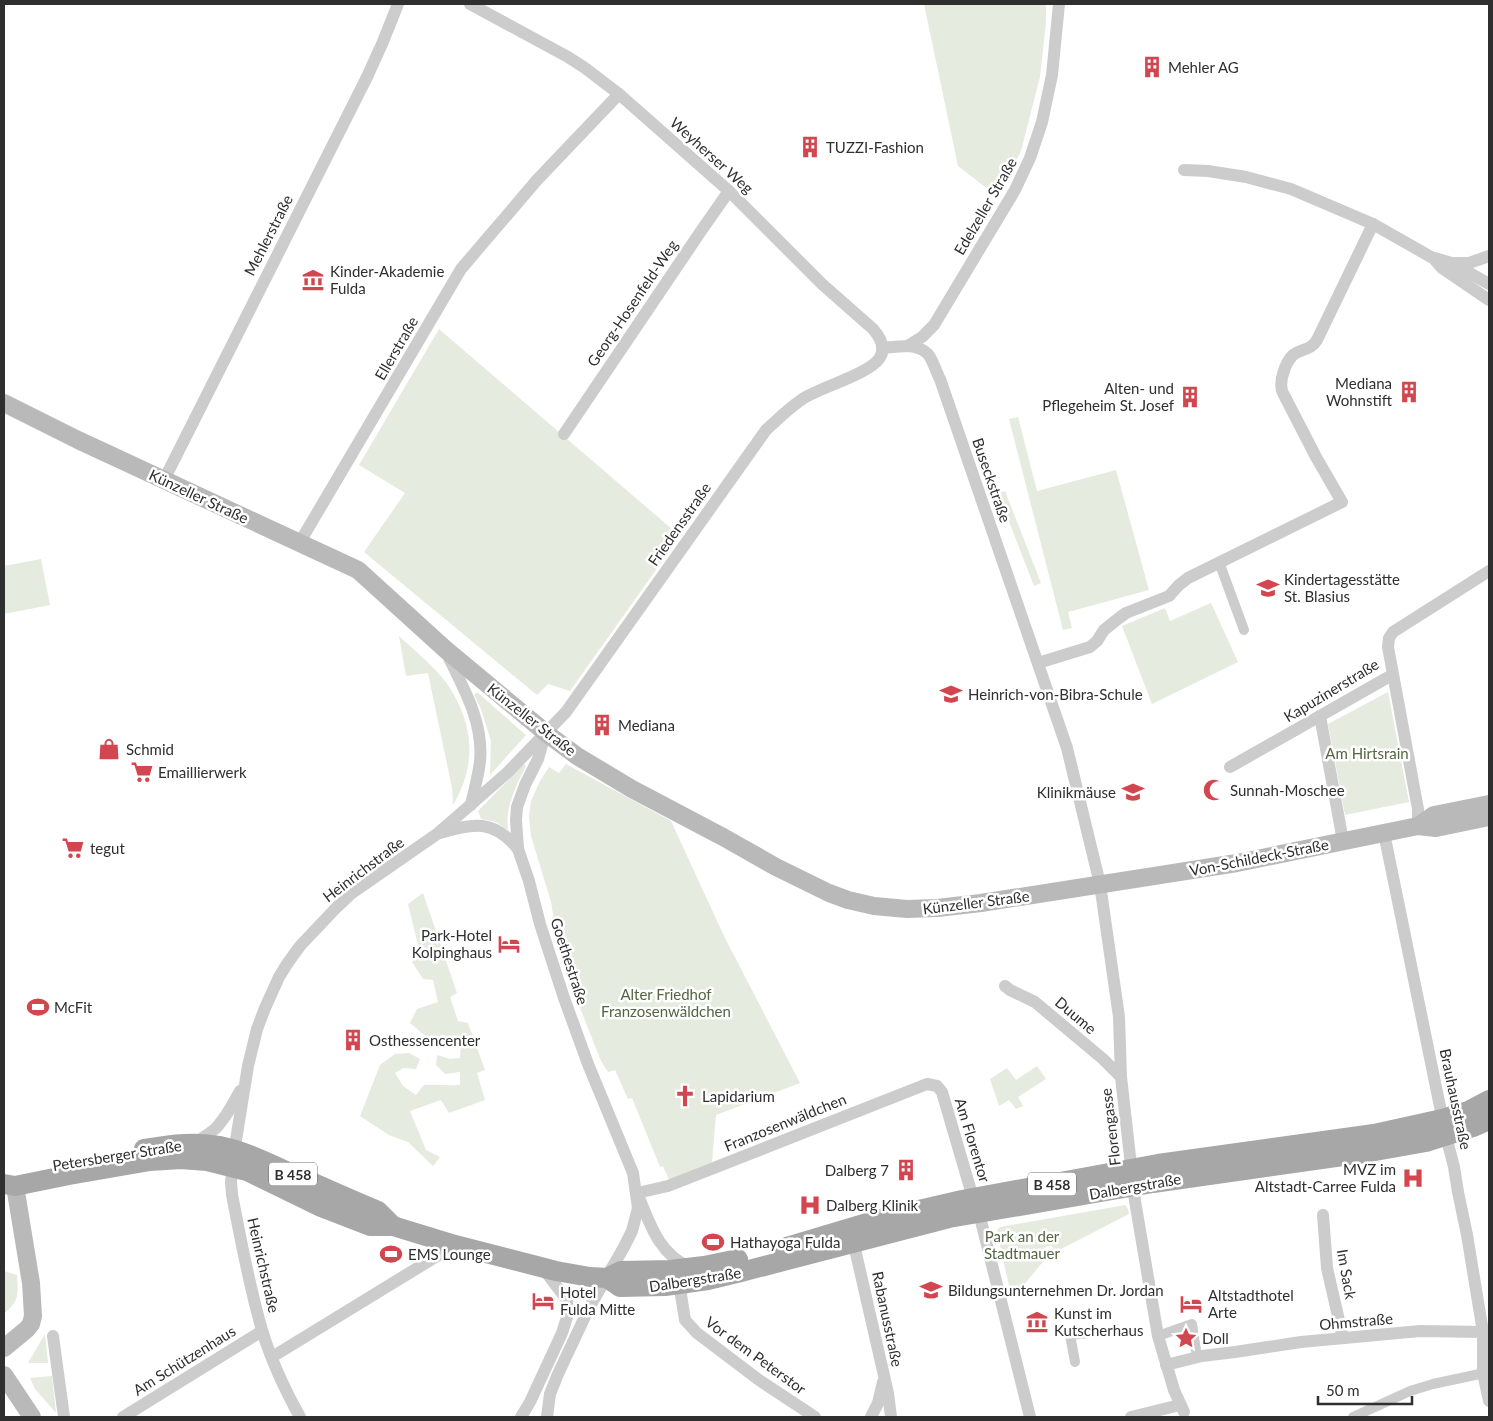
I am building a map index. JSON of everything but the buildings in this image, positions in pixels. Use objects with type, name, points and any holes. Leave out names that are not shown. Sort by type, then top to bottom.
[{"type":"main road","name":"Künzeller Straße","points":[[4,403],[358,570],[445,650],[577,756],[632,789],[824,891],[848,900],[893,908],[937,908],[1100,884]]},
{"type":"main road","name":"Von-Schildeck-Straße","points":[[1418,826],[1434,815],[1489,804]]},
{"type":"main road","name":"Von-Schildeck-Straße","points":[[1100,884],[1237,863],[1418,826],[1436,828],[1489,817]]},
{"type":"main road","name":"B 458","points":[[1444,1128],[1468,1111],[1489,1100]]},
{"type":"main road","name":"B 458","points":[[1444,1128],[1473,1127],[1489,1120]]},
{"type":"main road","name":"Dalbergstraße","points":[[606,1278],[621,1271],[670,1270],[687,1276],[741,1272],[852,1235],[919,1209],[976,1205],[1132,1178],[1166,1163],[1374,1134],[1444,1128]]},
{"type":"main road","name":"Petersberger Straße","points":[[7,1183],[13,1173],[168,1145],[194,1143],[221,1146],[234,1159]]},
{"type":"main road","name":"Petersberger Straße","points":[[7,1183],[166,1159],[256,1158],[378,1211],[393,1226],[455,1245],[542,1267],[573,1274],[606,1278]]},
{"type":"main road","points":[[4,1348],[28,1329],[33,1316],[32,1289],[7,1183]]},
{"type":"main road","points":[[4,1375],[32,1417]]},
{"type":"street","name":"Mehlerstraße","points":[[164,480],[367,77],[398,4]]},
{"type":"street","name":"Weyherser Weg","points":[[470,4],[568,57],[619,94],[729,191],[822,284],[872,328],[880,336],[882,348]]},
{"type":"street","name":"Edelzeller Straße","points":[[909,346],[934,325],[1015,190],[1030,158],[1042,122],[1052,75],[1059,4]]},
{"type":"street","name":"Ellerstraße","points":[[300,542],[461,269],[537,180],[619,94]]},
{"type":"street","points":[[1184,170],[1208,171],[1246,177],[1291,189],[1373,224],[1431,257],[1452,263],[1489,284]]},
{"type":"street","name":"Georg-Hosenfeld-Weg","points":[[564,434],[729,191]]},
{"type":"street","points":[[1038,663],[1090,647],[1119,618],[1165,598],[1173,593],[1182,582],[1342,502],[1281,390],[1280,384],[1292,357],[1315,343],[1373,224]]},
{"type":"street","points":[[1452,263],[1470,263],[1489,256]]},
{"type":"street","points":[[1431,257],[1442,268],[1489,300]]},
{"type":"street","points":[[882,348],[909,346]]},
{"type":"street","name":"Buseckstraße","points":[[909,346],[918,348],[928,354],[940,379],[1067,748],[1100,884]]},
{"type":"street","name":"Friedensstraße","points":[[546,733],[566,712],[766,430],[804,398],[869,368],[879,360],[882,348]]},
{"type":"street","points":[[1220,562],[1244,630]]},
{"type":"street","name":"Kapuzinerstraße","points":[[1230,768],[1392,675],[1388,643],[1393,632],[1489,571]]},
{"type":"street","points":[[445,650],[471,704],[479,734],[480,761],[471,804]]},
{"type":"street","points":[[1392,675],[1418,809],[1418,826]]},
{"type":"street","points":[[1320,716],[1344,841]]},
{"type":"street","name":"Goethestraße","points":[[546,733],[535,768],[525,785],[517,807],[518,849],[564,998],[588,1064],[633,1173],[638,1208],[636,1221],[624,1247],[589,1308],[556,1378],[550,1394],[547,1417]]},
{"type":"street","name":"Heinrichstraße","points":[[300,1417],[262,1331],[232,1196],[234,1159],[244,1082],[265,1008],[279,977],[300,946],[335,909],[352,893],[437,834],[507,773],[546,733]]},
{"type":"street","name":"Goethestraße","points":[[437,834],[458,828],[477,825],[484,826],[501,832],[518,849]]},
{"type":"street","name":"Brauhausstraße","points":[[1384,833],[1444,1128],[1468,1235],[1486,1331],[1486,1372],[1489,1401]]},
{"type":"street","name":"Florengasse","points":[[1100,884],[1118,1017],[1120,1077],[1132,1178],[1158,1336],[1166,1367],[1183,1412]]},
{"type":"street","name":"Duume","points":[[1005,986],[1035,1002],[1103,1059],[1120,1077]]},
{"type":"street","name":"Heinrichstraße","points":[[194,1143],[220,1124],[228,1114],[244,1082]]},
{"type":"street","name":"Franzosenwäldchen","points":[[637,1193],[668,1186],[927,1084],[936,1086],[942,1092]]},
{"type":"street","name":"Am Florentor","points":[[942,1092],[976,1205],[1030,1417]]},
{"type":"street","name":"Goethestraße","points":[[637,1193],[662,1248],[683,1264],[687,1276]]},
{"type":"street","name":"Im Sack","points":[[1323,1215],[1327,1268],[1343,1338]]},
{"type":"street","name":"Rabanusstraße","points":[[852,1235],[888,1393],[891,1417]]},
{"type":"street","points":[[272,1357],[455,1245]]},
{"type":"street","points":[[521,1417],[558,1342],[568,1314],[567,1300],[542,1267]]},
{"type":"street","name":"Vor dem Peterstor","points":[[687,1276],[681,1295],[685,1320],[697,1333],[759,1380],[815,1417]]},
{"type":"street","points":[[1158,1336],[1192,1324],[1200,1356],[1166,1367]]},
{"type":"street","name":"Am Schützenhaus","points":[[123,1417],[262,1331]]},
{"type":"street","name":"Ohmstraße","points":[[1200,1356],[1301,1342],[1420,1331],[1486,1331]]},
{"type":"street","points":[[1075,1362],[1070,1335],[1109,1332]]},
{"type":"street","points":[[53,1336],[64,1417]]},
{"type":"street","points":[[1353,1417],[1402,1395],[1433,1384],[1486,1372]]},
{"type":"street","points":[[871,1417],[878,1403],[884,1379]]},
{"type":"street","points":[[1131,1417],[1183,1412]]},
{"type":"green space","points":[[924,4],[1046,4],[1040,77],[1021,151],[998,197],[958,166]]},
{"type":"green space","points":[[439,329],[680,536],[570,691],[548,684],[537,695],[364,552],[405,493],[359,465]]},
{"type":"green space","points":[[1018,417],[1037,491],[1116,470],[1149,590],[1068,612],[1072,628],[1063,630],[1009,419]]},
{"type":"green space","points":[[1005,491],[1041,583],[1034,586],[998,493]]},
{"type":"green space","points":[[41,559],[50,605],[4,614],[4,566]]},
{"type":"green space","points":[[1211,603],[1238,662],[1152,704],[1122,626],[1165,608],[1170,621]]},
{"type":"green space","points":[[399,636],[448,685],[463,715],[469,745],[469,760],[461,790],[453,805],[452,788],[428,673],[406,676]]},
{"type":"green space","points":[[477,692],[526,735],[490,775],[491,741],[481,709],[474,695]]},
{"type":"green space","name":"Am Hirtsrain","points":[[1388,692],[1409,802],[1345,815],[1328,724]]},
{"type":"green space","points":[[524,764],[526,766],[515,789],[508,813],[508,830],[496,822],[481,819],[478,811]]},
{"type":"green space","name":"Alter Friedhof Franzosenwäldchen","points":[[566,764],[671,821],[724,936],[800,1083],[716,1115],[712,1162],[669,1180],[663,1166],[660,1167],[632,1098],[628,1099],[615,1070],[608,1072],[601,1061],[565,963],[556,932],[551,902],[531,836],[529,816],[531,801],[540,781],[549,767],[559,773]]},
{"type":"green space","points":[[423,893],[457,993],[450,997],[458,1021],[468,1023],[485,1070],[477,1073],[485,1100],[449,1113],[441,1100],[410,1111],[426,1150],[440,1157],[433,1166],[408,1142],[389,1135],[360,1116],[380,1065],[395,1054],[409,1053],[420,1059],[416,1069],[403,1068],[395,1073],[403,1086],[416,1095],[424,1085],[460,1085],[460,1072],[445,1074],[436,1065],[437,1055],[450,1059],[460,1058],[461,1043],[444,1035],[428,1038],[410,1023],[417,1009],[438,1002],[433,980],[423,979],[412,962],[420,953],[408,904]]},
{"type":"green space","points":[[1037,1066],[1046,1079],[1018,1097],[1023,1106],[1016,1109],[1009,1100],[999,1106],[990,1079],[1007,1068],[1016,1080]]},
{"type":"green space","name":"Park an der Stadtmauer","points":[[1125,1205],[1129,1214],[1055,1253],[1052,1246],[1044,1248],[1042,1253],[1047,1260],[1041,1264],[1012,1299],[998,1237],[997,1230],[1000,1227]]},
{"type":"green space","points":[[4,1271],[17,1275],[18,1286],[16,1300],[6,1312],[4,1312]]},
{"type":"green space","points":[[45,1334],[48,1363],[28,1363]]},
{"type":"green space","points":[[52,1376],[56,1413],[35,1389],[30,1378]]},
{"type":"place","name":"Mehler AG","points":[[1152,67]]},
{"type":"place","name":"TUZZI-Fashion","points":[[810,147]]},
{"type":"place","name":"Kinder-Akademie Fulda","points":[[313,280]]},
{"type":"place","name":"Mediana Wohnstift","points":[[1409,392]]},
{"type":"place","name":"Alten- und Pflegeheim St. Josef","points":[[1190,397]]},
{"type":"place","name":"Kindertagesstätte St. Blasius","points":[[1268,588]]},
{"type":"place","name":"Heinrich-von-Bibra-Schule","points":[[951,694]]},
{"type":"place","name":"Mediana","points":[[602,725]]},
{"type":"place","name":"Schmid","points":[[109,749]]},
{"type":"place","name":"Emaillierwerk","points":[[142,772]]},
{"type":"place","name":"Sunnah-Moschee","points":[[1214,790]]},
{"type":"place","name":"Klinikmäuse","points":[[1133,792]]},
{"type":"place","name":"tegut","points":[[73,848]]},
{"type":"place","name":"Park-Hotel Kolpinghaus","points":[[509,944]]},
{"type":"place","name":"McFit","points":[[38,1007]]},
{"type":"place","name":"Osthessencenter","points":[[353,1040]]},
{"type":"place","name":"Lapidarium","points":[[685,1096]]},
{"type":"place","name":"Dalberg 7","points":[[906,1170]]},
{"type":"place","name":"MVZ im Altstadt-Carree Fulda","points":[[1413,1178]]},
{"type":"place","name":"Dalberg Klinik","points":[[810,1205]]},
{"type":"place","name":"Hathayoga Fulda","points":[[713,1242]]},
{"type":"place","name":"EMS Lounge","points":[[391,1254]]},
{"type":"place","name":"Bildungsunternehmen Dr. Jordan","points":[[931,1290]]},
{"type":"place","name":"Hotel Fulda Mitte","points":[[543,1301]]},
{"type":"place","name":"Altstadthotel Arte","points":[[1191,1304]]},
{"type":"place","name":"Kunst im Kutscherhaus","points":[[1037,1322]]},
{"type":"place","name":"Doll","points":[[1186,1338]]}]
